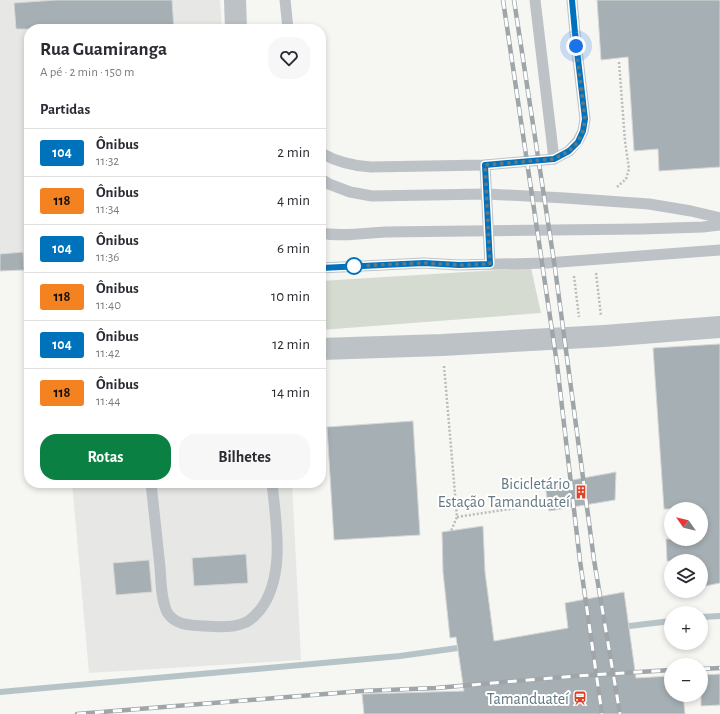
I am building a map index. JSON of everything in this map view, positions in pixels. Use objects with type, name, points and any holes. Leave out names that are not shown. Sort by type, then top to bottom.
[{"type":"street","points":[[235,0],[236,24]]},
{"type":"street","points":[[326,349],[442,345],[720,327]]},
{"type":"lane","points":[[285,0],[287,24]]},
{"type":"lane","points":[[535,0],[554,159]]},
{"type":"lane","points":[[326,155],[344,163],[371,167],[485,165],[554,159],[569,151],[578,142],[583,131],[585,119],[572,0]]},
{"type":"lane","points":[[485,165],[490,264]]},
{"type":"lane","points":[[326,182],[350,192],[372,196],[486,194],[649,204],[691,210],[720,218]]},
{"type":"lane","points":[[326,234],[641,229],[720,225]]},
{"type":"lane","points":[[326,268],[424,263],[459,265],[547,263],[720,250]]},
{"type":"lane","points":[[152,488],[162,592],[167,612],[175,621],[183,624],[214,627],[237,626],[254,618],[269,594],[277,563],[277,538],[272,488]]},
{"type":"path","points":[[572,261],[582,337]]},
{"type":"path","points":[[442,345],[458,517],[451,531]]},
{"type":"path","points":[[458,517],[523,506]]},
{"type":"shaded area","points":[[0,0],[220,0],[222,24],[24,24],[24,266],[0,268]]},
{"type":"shaded area","points":[[531,268],[541,313],[326,330],[326,281]]},
{"type":"shaded area","points":[[72,488],[292,488],[301,660],[89,673]]},
{"type":"building","points":[[56,0],[172,0],[174,24],[24,24],[24,29],[16,29],[14,3]]},
{"type":"building","points":[[597,0],[720,0],[720,167],[659,171],[658,149],[634,151],[628,57],[601,60]]},
{"type":"building","points":[[23,252],[24,270],[0,271],[0,254]]},
{"type":"building","points":[[720,344],[720,583],[708,586],[708,554],[667,554],[666,546],[708,546],[708,502],[664,502],[664,509],[653,348]]},
{"type":"building","points":[[413,421],[420,535],[334,540],[327,427]]},
{"type":"building","name":"Bicicletário Estação Tamanduateí","points":[[616,472],[615,500],[549,511],[545,485]]},
{"type":"building","name":"Tamanduateí","points":[[483,526],[485,572],[494,641],[568,628],[565,603],[624,592],[636,678],[664,676],[664,702],[684,702],[685,714],[364,714],[362,694],[464,691],[456,637],[450,638],[443,572],[442,532]]},
{"type":"building","points":[[246,554],[248,583],[194,586],[192,558]]},
{"type":"building","points":[[149,560],[152,592],[116,595],[113,563]]},
{"type":"building","points":[[720,674],[720,705],[701,706],[701,702],[708,702],[708,675]]},
{"type":"waterway","points":[[708,617],[720,616]]},
{"type":"waterway","points":[[621,627],[664,622]]},
{"type":"waterway","points":[[0,692],[400,656],[465,647]]},
{"type":"railway","points":[[503,0],[557,364],[580,561],[602,714]]},
{"type":"railway","points":[[514,0],[555,268],[594,560],[620,714]]},
{"type":"railway","points":[[708,669],[720,668]]},
{"type":"railway","points":[[77,714],[362,691],[436,688],[575,676],[664,670]]},
{"type":"bus line","name":"104","points":[[326,268],[424,263],[459,265],[490,264],[485,165],[554,159],[569,151],[578,142],[583,131],[585,119],[572,0]]},
{"type":"place","name":"Bicicletário Estação Tamanduateí","points":[[581,492]]},
{"type":"place","name":"Tamanduateí","points":[[580,698]]},
{"type":"route","points":[[354,266],[424,263],[459,265],[490,264],[485,165],[554,159],[569,151],[578,142],[583,131],[585,119],[576,46]]}]
